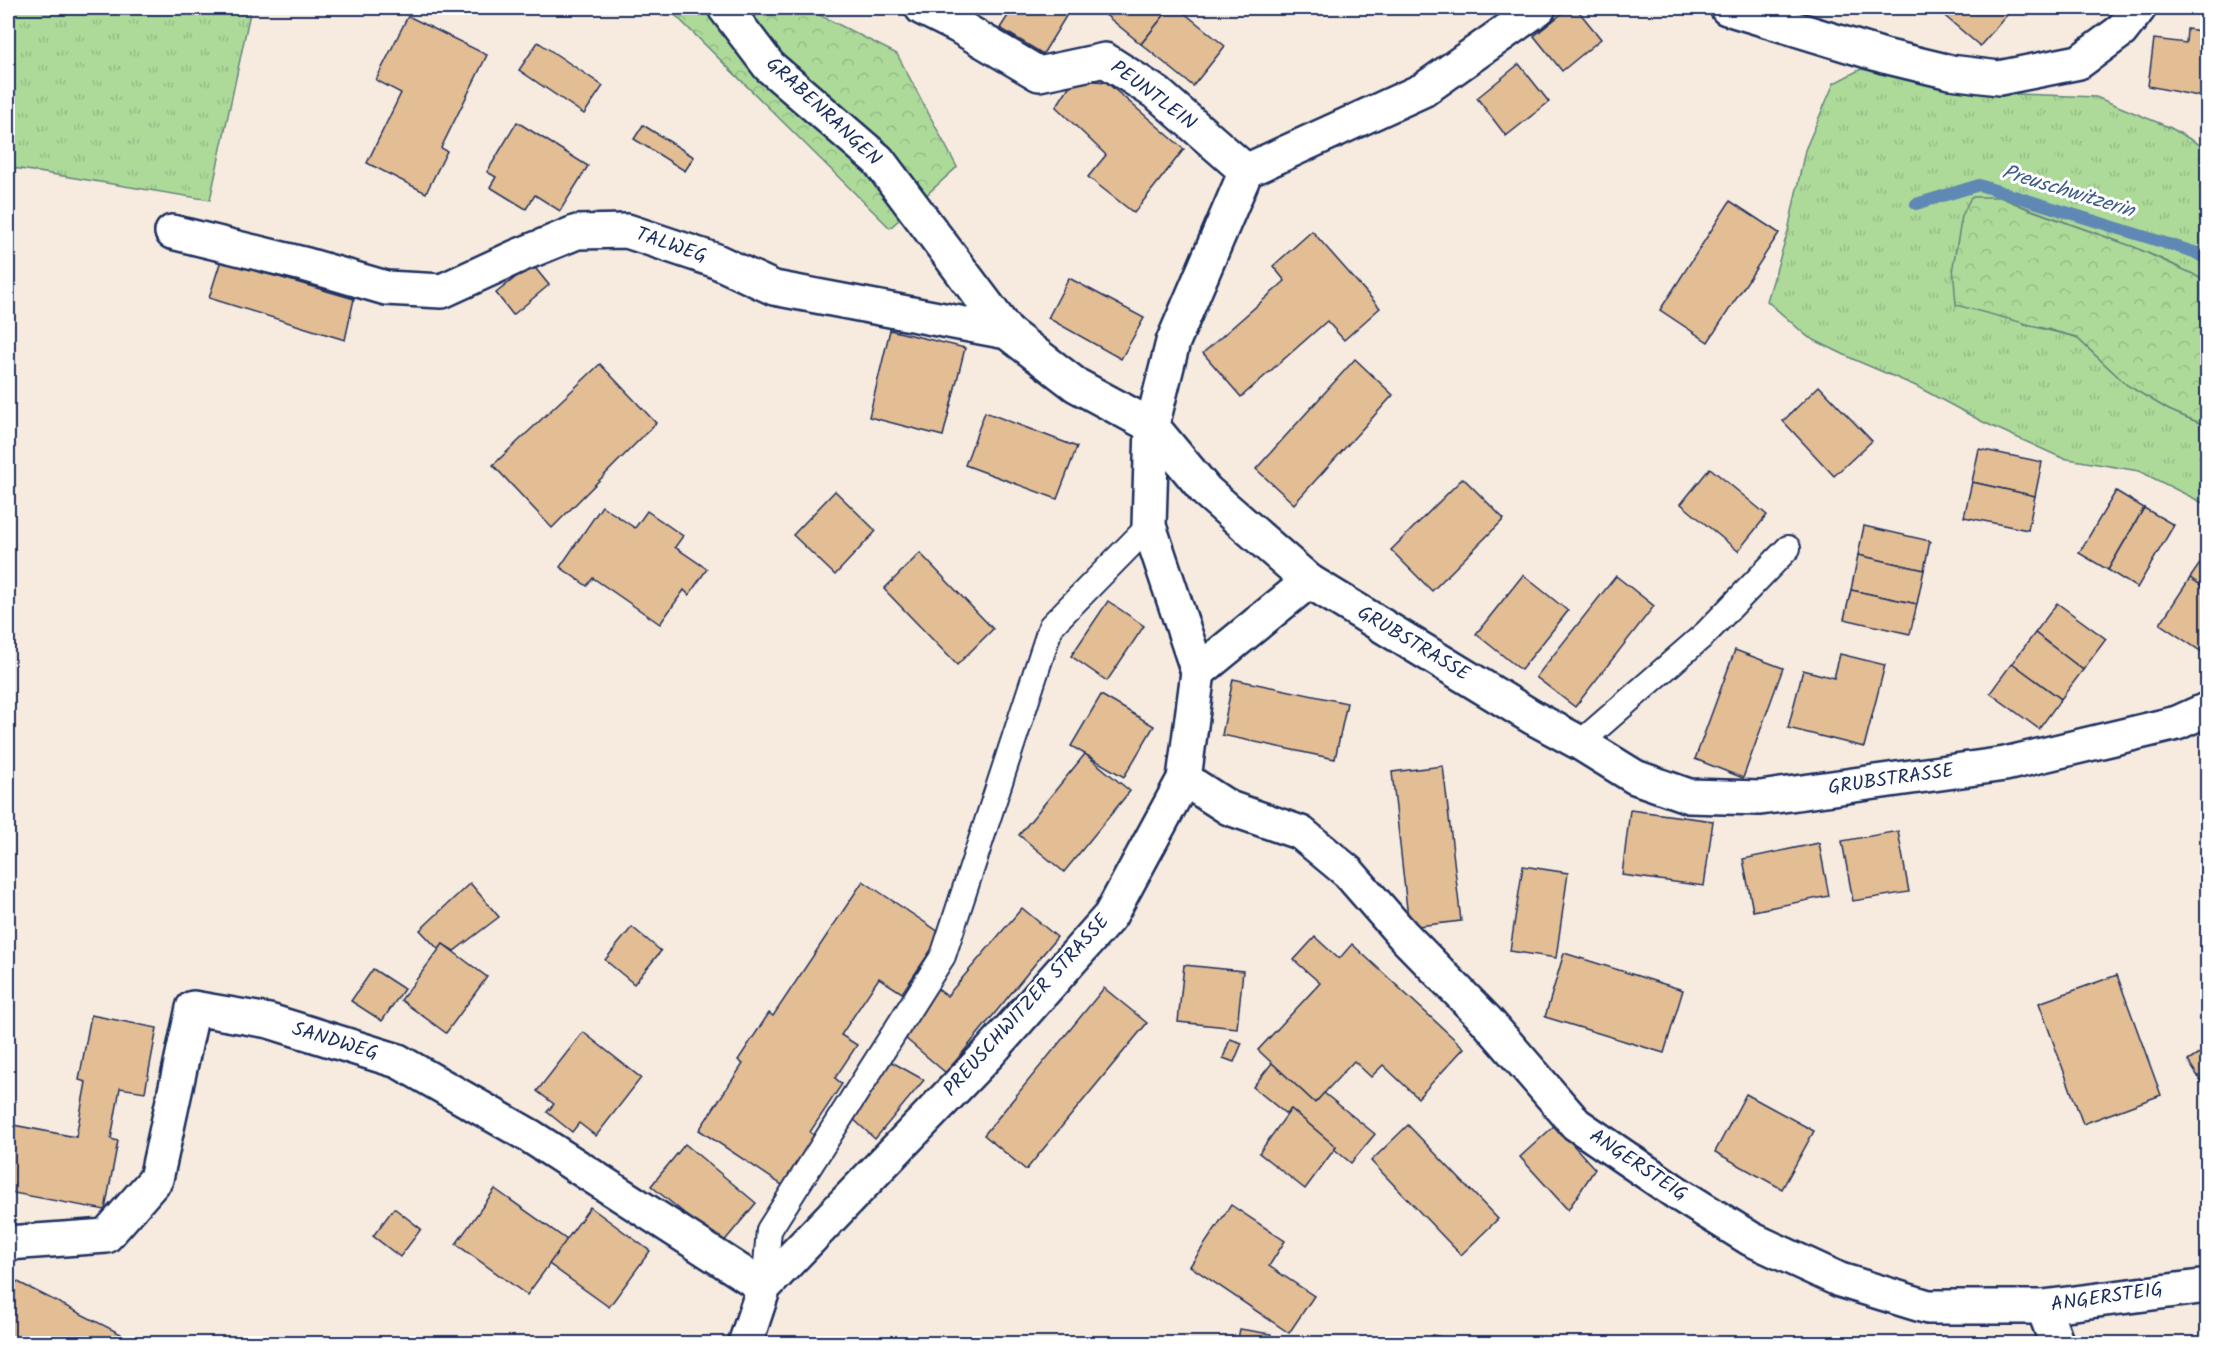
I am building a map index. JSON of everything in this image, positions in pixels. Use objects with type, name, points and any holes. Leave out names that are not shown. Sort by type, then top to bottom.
[{"type":"street","name":"GRABENRANGEN","points":[[725,8],[769,66],[878,160],[1007,332]]},
{"type":"street","name":"PEUNTLEIN","points":[[922,8],[958,26],[1039,74],[1105,60],[1158,94],[1246,171]]},
{"type":"street","points":[[1246,171],[1423,90],[1539,8]]},
{"type":"street","points":[[1728,8],[1884,56],[1950,72],[1999,78],[2079,62],[2121,31],[2139,8]]},
{"type":"street","name":"PREUSCHWITZER STRASSE","points":[[764,1287],[990,1052],[1110,916],[1184,779],[1198,672],[1149,526],[1152,426],[1173,342],[1246,171]]},
{"type":"street","name":"TALWEG","points":[[172,232],[307,265],[386,288],[442,291],[577,232],[627,231],[714,260],[774,288],[1007,332],[1076,385],[1152,426]]},
{"type":"street","name":"GRUBSTRASSE","points":[[1152,426],[1206,491],[1309,581],[1635,777],[1689,796],[1760,798],[2004,764],[2177,723],[2208,709]]},
{"type":"street","points":[[1198,672],[1309,581]]},
{"type":"street","name":"ANGERSTEIG","points":[[1184,779],[1228,808],[1301,833],[1348,872],[1403,935],[1487,1021],[1576,1124],[1742,1234],[1840,1280],[1928,1307],[2043,1307],[2208,1286]]},
{"type":"street","name":"SANDWEG","points":[[8,1243],[106,1236],[156,1179],[193,1008],[269,1021],[398,1061],[530,1136],[764,1287]]},
{"type":"street","points":[[746,1344],[764,1287]]},
{"type":"street","points":[[2043,1307],[2057,1344]]},
{"type":"lane","points":[[764,1287],[769,1230],[943,956],[1051,626],[1149,526]]},
{"type":"lane","points":[[1580,743],[1706,633],[1788,548]]},
{"type":"green space","points":[[8,8],[251,8],[210,200],[8,167]]},
{"type":"green space","points":[[668,8],[806,8],[897,54],[957,167],[890,228]]},
{"type":"green space","points":[[1861,69],[1992,93],[2096,97],[2171,128],[2207,149],[2207,283],[2158,257],[2000,197],[2023,324],[2076,337],[2127,385],[2169,410],[2207,426],[2207,505],[2139,471],[2062,458],[1983,422],[1916,386],[1808,337],[1767,301],[1788,231],[1805,150],[1834,83]]},
{"type":"green space","points":[[1971,197],[2000,197],[2134,247],[2193,274],[2207,283],[2207,426],[2169,410],[2127,385],[2076,337],[1956,305],[1953,266],[1962,216]]},
{"type":"building","points":[[1013,8],[1071,8],[1043,54],[1000,28]]},
{"type":"building","points":[[1097,8],[1170,8],[1141,44]]},
{"type":"building","points":[[1170,8],[1178,8],[1225,46],[1193,86],[1141,44]]},
{"type":"building","points":[[1569,8],[1576,8],[1601,39],[1562,71],[1534,36]]},
{"type":"building","points":[[1944,8],[2013,8],[1980,46],[1940,12]]},
{"type":"building","points":[[408,16],[487,55],[441,148],[447,151],[426,193],[367,163],[401,93],[376,80]]},
{"type":"building","points":[[2187,29],[2208,32],[2208,98],[2148,86],[2154,39],[2186,43]]},
{"type":"building","points":[[538,42],[603,86],[584,114],[519,70]]},
{"type":"building","points":[[1519,64],[1549,102],[1506,136],[1477,98]]},
{"type":"building","points":[[1074,79],[1106,82],[1184,149],[1134,213],[1088,177],[1106,155],[1056,107]]},
{"type":"building","points":[[517,122],[588,166],[560,211],[535,195],[526,209],[490,187],[496,177],[487,172]]},
{"type":"building","points":[[643,125],[694,157],[685,171],[634,139]]},
{"type":"building","points":[[1730,201],[1779,233],[1708,342],[1660,310]]},
{"type":"building","points":[[1312,231],[1380,308],[1344,340],[1327,321],[1241,397],[1203,353],[1285,281],[1273,266]]},
{"type":"building","points":[[221,260],[354,299],[345,340],[209,298]]},
{"type":"building","points":[[532,264],[549,285],[513,315],[496,293]]},
{"type":"building","points":[[1069,278],[1144,318],[1121,359],[1048,318]]},
{"type":"building","points":[[890,330],[965,348],[943,436],[869,417]]},
{"type":"building","points":[[1355,359],[1393,395],[1294,504],[1256,469]]},
{"type":"building","points":[[600,364],[656,423],[552,528],[493,465]]},
{"type":"building","points":[[1819,386],[1872,441],[1834,476],[1783,421]]},
{"type":"building","points":[[985,412],[1077,447],[1057,499],[965,465]]},
{"type":"building","points":[[1979,449],[2042,462],[2035,496],[1972,482]]},
{"type":"building","points":[[1710,468],[1767,515],[1738,551],[1681,504]]},
{"type":"building","points":[[1463,478],[1504,519],[1432,591],[1391,550]]},
{"type":"building","points":[[1972,482],[2035,496],[2028,530],[1964,517]]},
{"type":"building","points":[[835,491],[876,531],[835,575],[793,535]]},
{"type":"building","points":[[2116,491],[2144,508],[2108,570],[2079,553]]},
{"type":"building","points":[[602,506],[635,528],[647,511],[683,536],[675,547],[707,569],[689,595],[684,590],[660,624],[593,578],[587,586],[560,567]]},
{"type":"building","points":[[2144,508],[2174,525],[2137,588],[2108,570]]},
{"type":"building","points":[[1864,526],[1930,541],[1924,570],[1858,555]]},
{"type":"building","points":[[2208,552],[2208,590],[2190,578]]},
{"type":"building","points":[[920,553],[993,629],[957,665],[884,589]]},
{"type":"building","points":[[1858,555],[1924,570],[1917,604],[1851,590]]},
{"type":"building","points":[[1523,575],[1568,611],[1521,670],[1476,634]]},
{"type":"building","points":[[1616,576],[1654,606],[1575,707],[1536,677]]},
{"type":"building","points":[[2190,578],[2208,590],[2208,656],[2160,624]]},
{"type":"building","points":[[1851,590],[1917,604],[1910,634],[1844,619]]},
{"type":"building","points":[[1108,601],[1144,626],[1107,681],[1071,656]]},
{"type":"building","points":[[2057,603],[2106,639],[2083,670],[2035,633]]},
{"type":"building","points":[[2035,633],[2083,670],[2061,699],[2012,663]]},
{"type":"building","points":[[1735,650],[1783,668],[1743,778],[1695,759]]},
{"type":"building","points":[[1840,654],[1885,665],[1864,747],[1788,728],[1803,670],[1834,678]]},
{"type":"building","points":[[2012,663],[2061,699],[2039,729],[1990,693]]},
{"type":"building","points":[[1233,679],[1347,703],[1335,759],[1222,735]]},
{"type":"building","points":[[1101,695],[1154,726],[1124,777],[1071,746]]},
{"type":"building","points":[[1085,754],[1130,791],[1064,872],[1019,835]]},
{"type":"building","points":[[1443,766],[1461,921],[1409,927],[1392,772]]},
{"type":"building","points":[[1630,810],[1713,821],[1704,886],[1622,875]]},
{"type":"building","points":[[1898,831],[1909,892],[1853,901],[1842,841]]},
{"type":"building","points":[[1819,843],[1829,896],[1753,911],[1743,859]]},
{"type":"building","points":[[1523,866],[1568,873],[1556,958],[1510,951]]},
{"type":"building","points":[[863,881],[942,934],[902,993],[879,978],[841,1035],[857,1045],[835,1078],[842,1084],[810,1132],[817,1138],[785,1187],[699,1130],[743,1064],[738,1060],[769,1013],[773,1016]]},
{"type":"building","points":[[470,883],[499,917],[454,951],[443,944],[439,950],[420,930]]},
{"type":"building","points":[[1022,908],[1057,937],[946,1073],[898,1032],[935,987],[947,996]]},
{"type":"building","points":[[632,927],[661,951],[634,984],[605,960]]},
{"type":"building","points":[[1315,937],[1339,959],[1352,944],[1464,1048],[1418,1098],[1383,1065],[1371,1077],[1354,1061],[1315,1103],[1258,1050],[1320,983],[1294,960]]},
{"type":"building","points":[[443,944],[487,977],[446,1033],[401,1000]]},
{"type":"building","points":[[1564,953],[1683,990],[1664,1053],[1545,1017]]},
{"type":"building","points":[[1184,965],[1243,971],[1237,1028],[1178,1022]]},
{"type":"building","points":[[373,969],[404,989],[382,1021],[351,1001]]},
{"type":"building","points":[[2117,975],[2161,1095],[2083,1124],[2039,1003]]},
{"type":"building","points":[[1104,988],[1147,1023],[1026,1170],[984,1135]]},
{"type":"building","points":[[91,1015],[157,1028],[145,1092],[120,1088],[111,1139],[118,1141],[105,1210],[8,1192],[8,1124],[76,1137],[86,1082],[79,1080]]},
{"type":"building","points":[[583,1032],[641,1078],[596,1136],[579,1123],[572,1132],[547,1112],[554,1104],[537,1091]]},
{"type":"building","points":[[1230,1039],[1242,1043],[1234,1062],[1223,1058]]},
{"type":"building","points":[[2208,1048],[2208,1092],[2188,1061]]},
{"type":"building","points":[[890,1061],[924,1080],[875,1139],[851,1117],[873,1089],[869,1083]]},
{"type":"building","points":[[1272,1063],[1315,1103],[1324,1093],[1375,1134],[1351,1163],[1334,1149],[1336,1147],[1291,1109],[1286,1114],[1253,1087]]},
{"type":"building","points":[[1746,1094],[1814,1131],[1782,1189],[1715,1152]]},
{"type":"building","points":[[1291,1109],[1336,1147],[1305,1189],[1259,1153]]},
{"type":"building","points":[[1408,1125],[1498,1219],[1461,1255],[1371,1161]]},
{"type":"building","points":[[1555,1125],[1595,1169],[1568,1210],[1520,1157]]},
{"type":"building","points":[[685,1144],[756,1203],[722,1244],[651,1186]]},
{"type":"building","points":[[495,1189],[567,1240],[527,1295],[456,1244]]},
{"type":"building","points":[[1231,1205],[1285,1241],[1269,1266],[1314,1296],[1289,1333],[1190,1266]]},
{"type":"building","points":[[590,1207],[650,1251],[609,1307],[549,1264]]},
{"type":"building","points":[[394,1208],[421,1229],[400,1257],[373,1236]]},
{"type":"building","points":[[8,1277],[121,1334],[117,1344],[8,1344]]},
{"type":"building","points":[[1240,1329],[1271,1334],[1269,1344],[1237,1344]]},
{"type":"building","points":[[1432,1335],[1473,1343],[1428,1344]]},
{"type":"waterway","name":"Preuschwitzerin","points":[[1916,204],[1979,185],[2194,252],[2208,260]]}]
